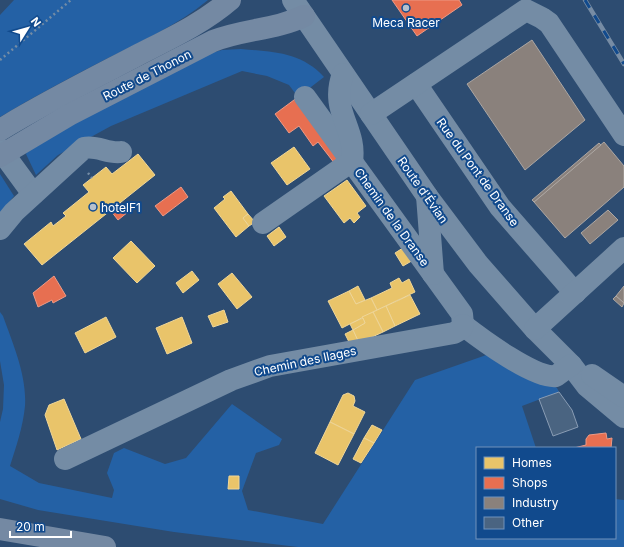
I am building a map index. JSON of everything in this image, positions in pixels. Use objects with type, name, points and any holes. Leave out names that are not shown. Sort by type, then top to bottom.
[{"type":"main road","name":"Route de Thonon","points":[[0,130],[55,98],[183,32],[230,0]]},
{"type":"main road","name":"Route de Thonon","points":[[1,153],[69,115],[213,41],[238,32],[281,25],[298,8]]},
{"type":"main road","points":[[0,529],[104,547]]},
{"type":"street","points":[[371,114],[416,84],[526,5],[549,23],[624,136]]},
{"type":"street","name":"Route d'Évian","points":[[298,8],[427,196],[478,264],[535,329],[571,365]]},
{"type":"street","name":"Chemin de la Dranse","points":[[343,74],[340,83],[339,103],[352,142],[352,161]]},
{"type":"street","name":"Rue du Pont de Dranse","points":[[416,84],[500,207],[575,292]]},
{"type":"street","name":"Chemin de la Dranse","points":[[305,97],[462,314],[463,325]]},
{"type":"street","points":[[0,229],[33,194],[84,148],[90,147],[112,152],[121,152]]},
{"type":"street","points":[[1,153],[33,194]]},
{"type":"street","points":[[263,224],[352,161]]},
{"type":"street","name":"Chemin de la Dranse","points":[[427,196],[433,274]]},
{"type":"street","points":[[535,329],[624,248]]},
{"type":"street","points":[[463,325],[492,346],[544,375],[556,376],[571,365]]},
{"type":"street","name":"Chemin des Ilages","points":[[64,458],[255,370],[454,333],[461,329],[463,325]]},
{"type":"street","points":[[571,365],[595,377],[624,397]]},
{"type":"street","points":[[571,365],[587,386],[624,417]]},
{"type":"path","points":[[0,60],[71,0]]},
{"type":"shaded area","points":[[14,0],[208,0],[160,32],[67,79],[0,117],[0,15]]},
{"type":"shaded area","points":[[241,49],[265,51],[296,58],[306,62],[324,77],[298,97],[289,85],[267,76],[242,71],[111,126],[58,155],[36,175],[26,154],[29,147],[204,55],[222,50]]},
{"type":"shaded area","points":[[0,174],[14,196],[0,214]]},
{"type":"shaded area","points":[[0,312],[3,316],[22,372],[25,395],[23,422],[10,466],[39,483],[112,498],[114,490],[107,473],[114,453],[124,448],[165,464],[186,458],[232,404],[282,439],[279,445],[256,453],[242,491],[248,510],[323,524],[415,380],[492,353],[557,388],[559,392],[522,406],[536,447],[476,447],[476,539],[616,539],[616,499],[624,500],[624,547],[298,547],[174,532],[38,510],[0,499],[0,422],[3,409],[4,385],[0,361]]},
{"type":"building: Homes","points":[[294,147],[310,169],[287,185],[271,163]]},
{"type":"building: Homes","name":"hotelF1","points":[[138,154],[155,175],[42,265],[24,244],[51,222],[53,226],[66,216],[63,213],[89,192],[83,185],[106,167],[112,174]]},
{"type":"building: Homes","points":[[347,180],[366,206],[357,213],[360,217],[354,223],[350,218],[344,223],[324,196]]},
{"type":"building: Homes","points":[[231,191],[248,214],[243,218],[249,226],[236,237],[214,208],[225,199],[223,197]]},
{"type":"building: Homes","points":[[248,214],[255,222],[249,226],[243,218]]},
{"type":"building: Homes","points":[[279,227],[286,237],[274,246],[267,236]]},
{"type":"building: Homes","points":[[131,241],[155,266],[137,283],[113,258]]},
{"type":"building: Homes","points":[[406,246],[415,259],[403,266],[395,253]]},
{"type":"building: Homes","points":[[192,271],[199,280],[183,293],[176,283]]},
{"type":"building: Homes","points":[[232,273],[252,297],[237,309],[218,284]]},
{"type":"building: Homes","points":[[399,278],[402,283],[409,279],[415,292],[377,310],[371,298],[392,288],[390,283]]},
{"type":"building: Homes","points":[[358,286],[365,300],[356,304],[349,291]]},
{"type":"building: Homes","points":[[349,291],[356,304],[371,298],[377,310],[342,328],[328,301]]},
{"type":"building: Homes","points":[[410,295],[420,314],[395,326],[386,306]]},
{"type":"building: Homes","points":[[386,306],[395,326],[383,332],[373,312]]},
{"type":"building: Homes","points":[[224,310],[228,322],[213,327],[208,316]]},
{"type":"building: Homes","points":[[373,312],[383,332],[359,343],[353,330],[365,323],[362,317]]},
{"type":"building: Homes","points":[[106,317],[116,337],[85,353],[75,333]]},
{"type":"building: Homes","points":[[182,317],[192,343],[167,354],[156,328]]},
{"type":"building: Homes","points":[[363,318],[365,323],[353,330],[350,324]]},
{"type":"building: Homes","points":[[353,330],[359,343],[350,344],[345,334]]},
{"type":"building: Homes","points":[[348,393],[354,396],[355,401],[353,406],[365,412],[354,434],[330,422],[343,395]]},
{"type":"building: Homes","points":[[64,399],[81,439],[57,450],[45,415],[49,405]]},
{"type":"building: Homes","points":[[330,422],[354,434],[338,465],[315,453]]},
{"type":"building: Homes","points":[[372,425],[382,430],[374,443],[364,438]]},
{"type":"building: Homes","points":[[364,438],[374,443],[361,463],[353,459]]},
{"type":"building: Homes","points":[[229,476],[239,476],[239,489],[228,489]]},
{"type":"building: Shops","points":[[392,0],[459,0],[462,5],[417,36]]},
{"type":"building: Shops","points":[[298,97],[342,159],[335,164],[318,142],[313,146],[299,126],[289,133],[275,114]]},
{"type":"building: Shops","points":[[181,187],[188,197],[163,216],[155,206]]},
{"type":"building: Shops","points":[[120,203],[128,212],[118,220],[111,211]]},
{"type":"building: Shops","points":[[54,276],[66,296],[53,303],[52,300],[38,307],[33,293]]},
{"type":"building: Shops","points":[[606,433],[607,439],[612,438],[611,447],[578,447],[586,445],[586,439],[589,435]]},
{"type":"building: Industry","points":[[532,40],[585,120],[525,170],[467,84]]},
{"type":"building: Industry","points":[[604,142],[624,166],[624,187],[565,238],[534,202]]},
{"type":"building: Industry","points":[[599,143],[601,145],[534,202],[532,200]]},
{"type":"building: Industry","points":[[608,210],[618,220],[590,244],[581,233]]},
{"type":"building: Industry","points":[[624,286],[624,303],[616,296]]},
{"type":"building: Industry","points":[[616,296],[624,303],[622,307],[613,299]]},
{"type":"building: Other","points":[[559,392],[572,410],[578,427],[553,436],[539,399]]},
{"type":"railway","points":[[585,0],[624,64]]},
{"type":"place","name":"Meca Racer","points":[[406,8]]},
{"type":"place","name":"hotelF1","points":[[93,207]]}]
